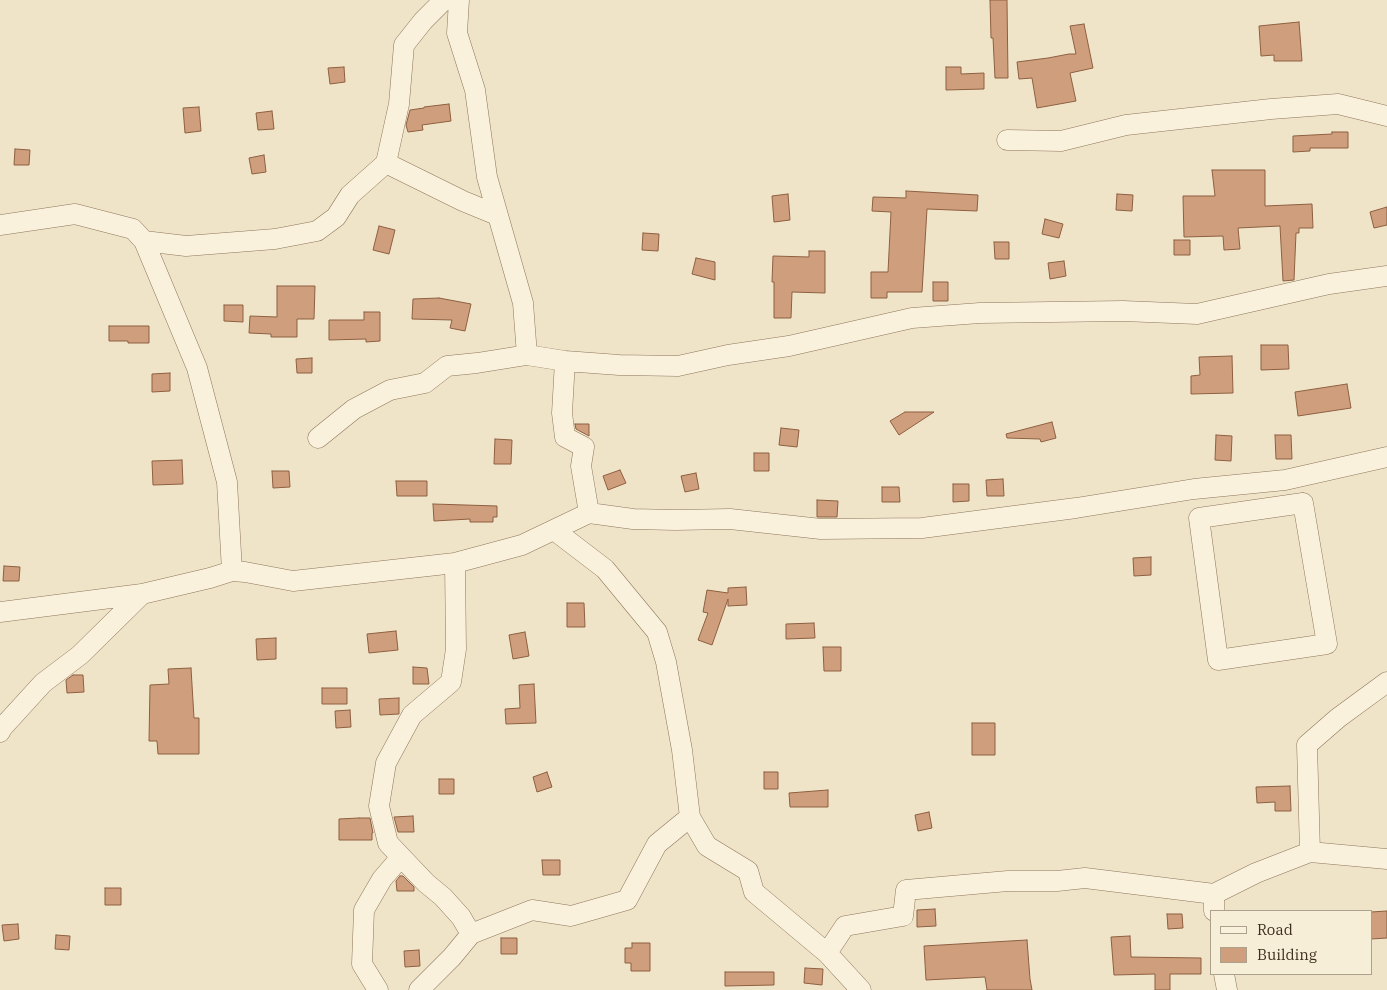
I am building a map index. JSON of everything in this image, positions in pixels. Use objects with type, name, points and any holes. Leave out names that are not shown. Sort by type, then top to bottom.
[{"type":"street","points":[[144,241],[186,246],[275,238],[317,231],[336,216],[350,195],[386,163],[399,104],[404,45],[444,0]]},
{"type":"street","points":[[459,0],[457,33],[475,90],[487,177],[523,303],[527,354]]},
{"type":"street","points":[[1007,140],[1061,141],[1126,125],[1271,109],[1338,104],[1387,116]]},
{"type":"street","points":[[386,163],[463,201],[497,215]]},
{"type":"street","points":[[0,225],[75,214],[133,229],[144,241],[197,368],[228,482],[232,571]]},
{"type":"street","points":[[318,438],[354,409],[390,390],[425,383],[448,366],[527,354],[565,361],[620,365],[678,366],[789,346],[912,318],[980,313],[1123,311],[1197,314],[1329,284],[1387,276]]},
{"type":"street","points":[[565,361],[562,414],[565,437],[584,447],[581,466],[589,513]]},
{"type":"street","points":[[0,612],[142,594],[232,571],[293,581],[455,563],[522,545],[589,513],[633,519],[730,519],[822,529],[922,528],[1076,508],[1194,489],[1285,480],[1387,457]]},
{"type":"street","points":[[1303,503],[1327,644],[1218,660],[1199,518],[1303,503]]},
{"type":"street","points":[[554,530],[605,569],[657,632],[666,662],[682,750],[690,817],[707,846],[748,871],[754,892],[826,953],[861,990]]},
{"type":"street","points":[[455,563],[456,650],[451,682],[412,715],[386,763],[379,806],[388,843],[461,917],[471,934]]},
{"type":"street","points":[[1,728],[43,683],[80,654],[142,594]]},
{"type":"street","points":[[1310,852],[1307,745],[1338,718],[1387,682]]},
{"type":"street","points":[[419,990],[452,957],[471,934],[532,910],[571,916],[627,900],[657,844],[690,817]]},
{"type":"street","points":[[826,953],[844,926],[903,916],[906,890],[1008,881],[1057,881],[1085,878],[1214,902],[1256,872],[1310,852],[1387,859]]},
{"type":"street","points":[[378,990],[362,964],[364,910],[382,878],[401,857]]},
{"type":"street","points":[[1224,975],[1227,990]]},
{"type":"building","points":[[990,0],[1007,0],[1008,78],[995,78]]},
{"type":"building","points":[[1299,22],[1302,61],[1274,61],[1274,55],[1261,56],[1259,26]]},
{"type":"building","points":[[1084,24],[1093,68],[1070,73],[1076,101],[1037,108],[1032,78],[1019,79],[1017,62],[1076,54],[1070,26]]},
{"type":"building","points":[[344,67],[345,82],[330,84],[328,68]]},
{"type":"building","points":[[946,67],[961,67],[961,74],[984,73],[984,89],[946,90]]},
{"type":"building","points":[[449,104],[451,121],[422,125],[423,130],[408,132],[406,125],[410,110]]},
{"type":"building","points":[[199,107],[201,131],[185,133],[183,108]]},
{"type":"building","points":[[272,111],[274,129],[258,130],[256,113]]},
{"type":"building","points":[[1332,132],[1348,132],[1348,148],[1310,148],[1310,151],[1293,152],[1293,136],[1332,134]]},
{"type":"building","points":[[15,149],[30,150],[29,165],[14,165]]},
{"type":"building","points":[[264,155],[266,172],[252,174],[249,158]]},
{"type":"building","points":[[1212,170],[1265,170],[1265,206],[1312,204],[1313,228],[1299,228],[1299,233],[1296,233],[1294,280],[1283,281],[1280,226],[1238,228],[1240,249],[1224,250],[1223,236],[1184,237],[1183,196],[1215,196]]},
{"type":"building","points":[[906,191],[978,195],[977,211],[927,209],[922,292],[887,292],[887,298],[871,298],[871,272],[888,272],[891,212],[872,211],[873,197],[906,198]]},
{"type":"building","points":[[788,194],[790,220],[774,222],[772,196]]},
{"type":"building","points":[[1117,194],[1133,195],[1132,211],[1116,210]]},
{"type":"building","points":[[1387,207],[1387,225],[1374,228],[1370,212]]},
{"type":"building","points":[[1045,219],[1063,224],[1059,238],[1042,234]]},
{"type":"building","points":[[379,226],[395,230],[389,254],[373,250]]},
{"type":"building","points":[[643,233],[659,234],[658,251],[642,250]]},
{"type":"building","points":[[1174,240],[1190,240],[1190,255],[1174,255]]},
{"type":"building","points":[[994,242],[1009,242],[1009,259],[995,259]]},
{"type":"building","points":[[809,251],[825,251],[825,293],[792,292],[791,318],[774,318],[773,256],[809,257]]},
{"type":"building","points":[[696,258],[715,262],[715,280],[692,274]]},
{"type":"building","points":[[1064,261],[1066,276],[1050,279],[1048,263]]},
{"type":"building","points":[[933,282],[948,282],[948,301],[933,301]]},
{"type":"building","points":[[277,286],[315,286],[314,319],[297,319],[297,337],[271,337],[271,334],[249,333],[250,316],[277,317]]},
{"type":"building","points":[[439,298],[471,304],[465,331],[450,328],[452,320],[412,319],[413,299]]},
{"type":"building","points":[[224,305],[243,305],[243,322],[224,321]]},
{"type":"building","points":[[364,312],[380,312],[380,341],[366,342],[366,339],[329,340],[329,320],[364,320]]},
{"type":"building","points":[[109,326],[149,326],[149,343],[109,341]]},
{"type":"building","points":[[1261,345],[1288,345],[1289,369],[1261,370]]},
{"type":"building","points":[[1232,356],[1233,393],[1191,394],[1191,376],[1200,375],[1199,357]]},
{"type":"building","points":[[312,358],[312,373],[297,373],[296,359]]},
{"type":"building","points":[[170,373],[170,391],[152,392],[152,374]]},
{"type":"building","points":[[1347,384],[1351,408],[1298,416],[1295,392]]},
{"type":"building","points":[[905,412],[934,412],[899,435],[890,421]]},
{"type":"building","points":[[1052,422],[1056,438],[1041,442],[1040,439],[1007,438],[1006,434]]},
{"type":"building","points":[[575,424],[589,424],[589,436],[576,429]]},
{"type":"building","points":[[781,428],[799,430],[797,447],[779,445]]},
{"type":"building","points":[[1216,435],[1232,436],[1231,461],[1215,460]]},
{"type":"building","points":[[1275,435],[1291,435],[1292,459],[1276,459]]},
{"type":"building","points":[[495,439],[512,440],[511,464],[494,464]]},
{"type":"building","points":[[754,453],[769,453],[769,471],[754,471]]},
{"type":"building","points":[[182,460],[183,484],[153,485],[152,461]]},
{"type":"building","points":[[620,470],[626,483],[608,490],[603,476]]},
{"type":"building","points":[[272,471],[289,471],[290,487],[273,488]]},
{"type":"building","points":[[696,473],[699,489],[685,492],[681,476]]},
{"type":"building","points":[[1003,479],[1004,496],[987,496],[986,480]]},
{"type":"building","points":[[396,481],[427,481],[427,496],[397,496]]},
{"type":"building","points":[[953,484],[969,484],[969,501],[953,502]]},
{"type":"building","points":[[882,487],[899,487],[900,502],[882,502]]},
{"type":"building","points":[[817,500],[838,501],[837,517],[817,517]]},
{"type":"building","points":[[433,504],[497,506],[497,517],[493,517],[493,522],[470,522],[470,519],[434,521]]},
{"type":"building","points":[[1151,557],[1151,575],[1134,576],[1133,558]]},
{"type":"building","points":[[4,566],[20,567],[19,581],[3,581]]},
{"type":"building","points":[[746,587],[747,605],[728,606],[728,599],[712,645],[698,640],[708,613],[703,612],[707,590],[728,593],[728,588]]},
{"type":"building","points":[[567,603],[584,603],[585,627],[567,627]]},
{"type":"building","points":[[814,623],[815,638],[786,639],[786,624]]},
{"type":"building","points":[[396,631],[398,650],[369,653],[367,634]]},
{"type":"building","points":[[525,632],[529,656],[513,659],[509,635]]},
{"type":"building","points":[[276,638],[276,659],[257,660],[256,639]]},
{"type":"building","points":[[823,647],[841,647],[841,671],[824,671]]},
{"type":"building","points":[[413,667],[427,668],[429,684],[413,684]]},
{"type":"building","points":[[191,668],[194,718],[199,718],[199,754],[158,754],[157,741],[149,741],[150,685],[169,684],[168,669]]},
{"type":"building","points":[[73,675],[83,675],[84,692],[67,693],[66,680]]},
{"type":"building","points":[[534,684],[536,723],[506,724],[505,709],[520,708],[519,685]]},
{"type":"building","points":[[322,688],[347,688],[347,704],[322,704]]},
{"type":"building","points":[[399,698],[399,714],[380,715],[379,699]]},
{"type":"building","points":[[350,710],[351,727],[336,728],[335,711]]},
{"type":"building","points":[[972,723],[995,723],[995,755],[972,755]]},
{"type":"building","points":[[547,772],[552,787],[537,792],[533,777]]},
{"type":"building","points":[[764,772],[778,772],[778,789],[764,789]]},
{"type":"building","points":[[439,779],[454,779],[454,794],[439,794]]},
{"type":"building","points":[[1290,786],[1291,811],[1275,811],[1275,802],[1257,803],[1256,787]]},
{"type":"building","points":[[828,790],[828,807],[790,807],[789,793]]},
{"type":"building","points":[[929,812],[932,828],[918,831],[915,815]]},
{"type":"building","points":[[413,816],[414,832],[398,832],[394,817]]},
{"type":"building","points":[[370,818],[373,833],[372,840],[339,840],[339,819]]},
{"type":"building","points":[[542,860],[560,860],[560,875],[543,875]]},
{"type":"building","points":[[400,876],[403,876],[414,887],[414,891],[397,891],[396,881]]},
{"type":"building","points":[[105,888],[121,888],[121,905],[105,905]]},
{"type":"building","points":[[935,909],[936,926],[917,927],[917,910]]},
{"type":"building","points":[[1387,911],[1387,938],[1372,939],[1372,912]]},
{"type":"building","points":[[1167,914],[1182,914],[1183,928],[1168,929]]},
{"type":"building","points":[[18,924],[19,939],[4,941],[2,925]]},
{"type":"building","points":[[56,935],[70,936],[69,950],[55,949]]},
{"type":"building","points":[[1130,936],[1131,957],[1201,958],[1201,974],[1170,974],[1170,990],[1155,990],[1155,974],[1114,975],[1111,937]]},
{"type":"building","points":[[501,938],[517,938],[517,954],[501,954]]},
{"type":"building","points":[[1027,940],[1032,990],[987,990],[985,977],[926,980],[924,946]]},
{"type":"building","points":[[632,943],[650,943],[650,971],[631,971],[631,963],[625,963],[625,948],[632,948]]},
{"type":"building","points":[[419,950],[420,966],[405,967],[404,951]]},
{"type":"building","points":[[805,968],[823,969],[822,985],[804,983]]},
{"type":"building","points":[[725,972],[774,972],[774,985],[725,986]]}]
